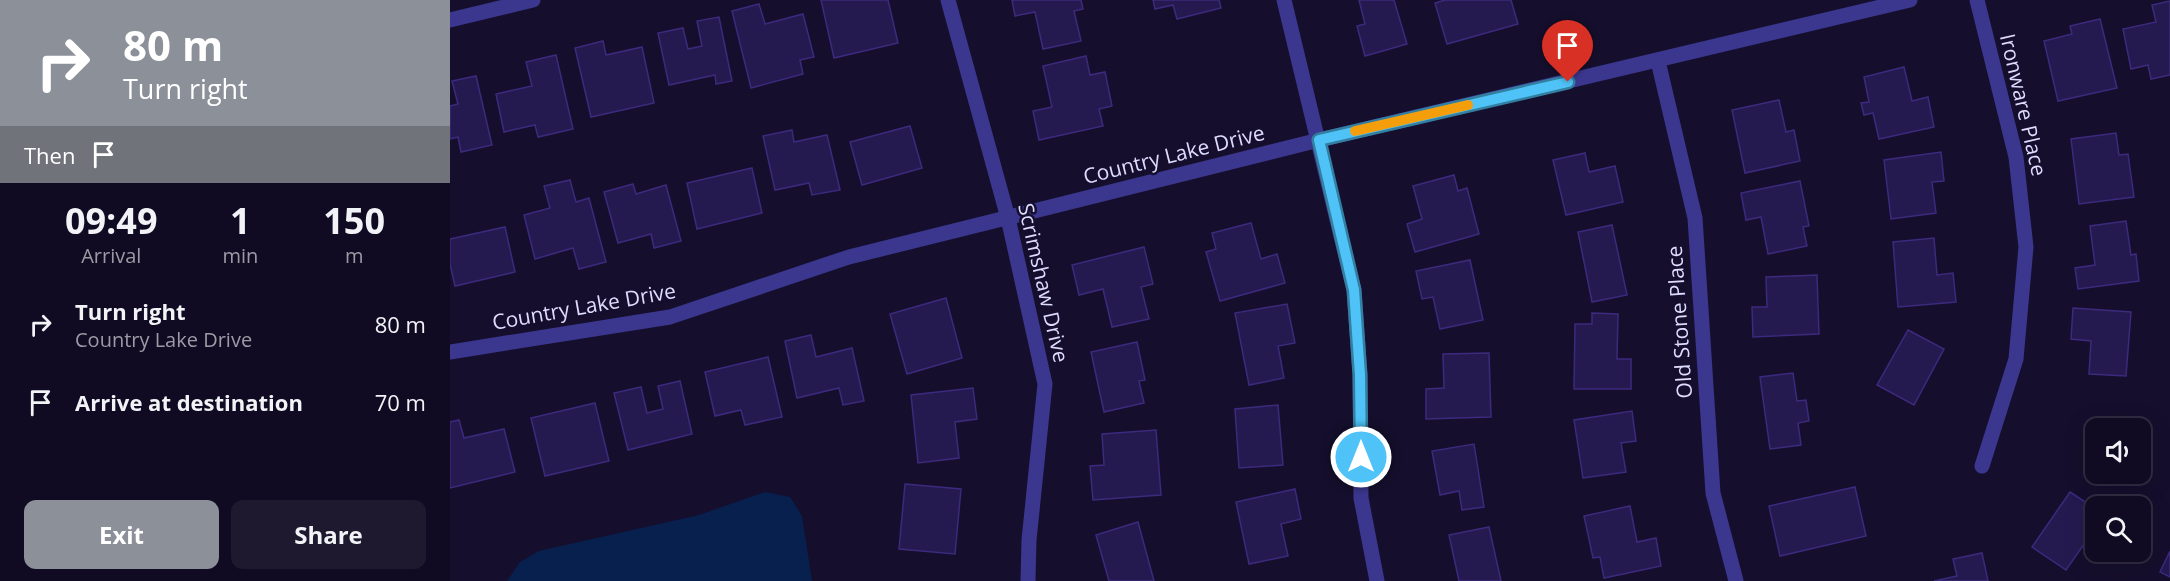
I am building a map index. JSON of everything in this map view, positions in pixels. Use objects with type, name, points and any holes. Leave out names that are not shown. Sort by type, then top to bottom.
[{"type":"street","points":[[450,20],[532,0]]},
{"type":"street","name":"Scrimshaw Drive","points":[[948,0],[1008,218],[1045,384],[1029,540],[1028,581]]},
{"type":"street","points":[[1284,0],[1354,290],[1360,375],[1361,498],[1377,581]]},
{"type":"street","name":"Country Lake Drive","points":[[450,352],[670,317],[849,257],[1319,140],[1910,0]]},
{"type":"street","name":"Ironware Place","points":[[1977,0],[2016,157],[2026,247],[2016,359],[1982,466]]},
{"type":"street","name":"Old Stone Place","points":[[1658,61],[1695,218],[1713,493],[1736,581]]},
{"type":"water","points":[[765,492],[790,497],[802,516],[812,581],[507,581],[520,562],[539,551],[699,515]]},
{"type":"building","points":[[821,0],[888,0],[898,43],[834,58]]},
{"type":"building","points":[[1012,0],[1081,0],[1083,9],[1074,11],[1081,41],[1043,49],[1035,12],[1015,16]]},
{"type":"building","points":[[1153,0],[1219,0],[1221,8],[1177,19],[1173,5],[1155,9]]},
{"type":"building","points":[[1359,0],[1394,0],[1407,44],[1365,56],[1357,26],[1365,24]]},
{"type":"building","points":[[1445,0],[1511,0],[1518,24],[1447,44],[1435,3]]},
{"type":"building","points":[[2170,1],[2170,75],[2151,79],[2148,65],[2131,69],[2123,29],[2156,22],[2152,5]]},
{"type":"building","points":[[759,4],[765,24],[803,14],[814,57],[800,60],[803,74],[751,88],[732,11]]},
{"type":"building","points":[[719,17],[732,81],[716,84],[715,75],[669,85],[658,33],[683,28],[688,49],[702,46],[697,21]]},
{"type":"building","points":[[2100,19],[2117,88],[2058,101],[2044,41],[2072,34],[2070,26]]},
{"type":"building","points":[[603,41],[606,55],[642,47],[654,103],[591,117],[575,48]]},
{"type":"building","points":[[556,55],[573,129],[538,137],[535,125],[504,132],[496,94],[532,86],[526,62]]},
{"type":"building","points":[[1086,56],[1090,75],[1105,72],[1112,106],[1099,109],[1103,126],[1039,140],[1033,111],[1052,107],[1043,66]]},
{"type":"building","points":[[1904,67],[1912,101],[1928,97],[1934,127],[1879,139],[1873,113],[1864,115],[1861,103],[1869,102],[1864,77]]},
{"type":"building","points":[[476,76],[492,145],[461,152],[458,137],[450,139],[450,106],[458,104],[452,81]]},
{"type":"building","points":[[1779,100],[1786,132],[1794,130],[1800,161],[1745,173],[1732,110]]},
{"type":"building","points":[[910,126],[922,168],[862,185],[850,142]]},
{"type":"building","points":[[792,130],[794,142],[827,135],[840,190],[812,195],[809,183],[775,190],[763,136]]},
{"type":"building","points":[[2116,133],[2119,155],[2128,154],[2134,197],[2079,204],[2071,139]]},
{"type":"building","points":[[1941,152],[1944,181],[1932,182],[1936,213],[1891,219],[1884,160]]},
{"type":"building","points":[[1585,153],[1589,172],[1615,166],[1623,202],[1566,215],[1553,160]]},
{"type":"building","points":[[752,168],[762,213],[697,229],[687,183]]},
{"type":"building","points":[[1454,175],[1458,191],[1467,188],[1479,234],[1415,252],[1407,224],[1422,219],[1413,186]]},
{"type":"building","points":[[570,180],[576,202],[589,198],[606,262],[579,269],[573,248],[535,259],[524,215],[550,208],[544,186]]},
{"type":"building","points":[[1800,181],[1809,226],[1803,227],[1807,246],[1768,254],[1761,217],[1746,220],[1741,193]]},
{"type":"building","points":[[633,184],[636,194],[666,185],[681,241],[654,248],[651,234],[618,243],[604,192]]},
{"type":"building","points":[[2126,221],[2131,255],[2136,254],[2139,281],[2078,289],[2075,268],[2095,265],[2090,226]]},
{"type":"building","points":[[1251,223],[1261,259],[1277,254],[1285,283],[1220,301],[1206,252],[1216,249],[1212,233]]},
{"type":"building","points":[[1612,225],[1627,295],[1592,302],[1578,232]]},
{"type":"building","points":[[505,227],[515,272],[455,286],[450,264],[450,239]]},
{"type":"building","points":[[1934,238],[1937,275],[1953,273],[1956,302],[1898,307],[1893,242]]},
{"type":"building","points":[[1144,247],[1153,284],[1141,287],[1149,319],[1112,327],[1103,289],[1079,295],[1072,265]]},
{"type":"building","points":[[1470,260],[1483,320],[1440,329],[1433,297],[1422,299],[1416,271]]},
{"type":"building","points":[[1817,275],[1819,334],[1753,337],[1752,307],[1767,307],[1766,277]]},
{"type":"building","points":[[946,298],[962,358],[907,374],[890,314]]},
{"type":"building","points":[[1287,304],[1295,343],[1278,346],[1284,378],[1249,385],[1235,313]]},
{"type":"building","points":[[2073,308],[2131,312],[2126,376],[2089,374],[2091,341],[2071,339]]},
{"type":"building","points":[[1592,313],[1618,314],[1617,359],[1631,359],[1631,389],[1574,389],[1575,324],[1592,324]]},
{"type":"building","points":[[1908,330],[1944,349],[1914,405],[1877,385]]},
{"type":"building","points":[[811,335],[816,357],[852,348],[864,401],[843,405],[839,388],[797,398],[785,341]]},
{"type":"building","points":[[1137,342],[1145,380],[1139,381],[1144,403],[1104,412],[1091,352]]},
{"type":"building","points":[[1489,353],[1491,417],[1426,419],[1426,389],[1444,388],[1443,354]]},
{"type":"building","points":[[768,357],[782,417],[745,425],[741,410],[715,416],[705,372]]},
{"type":"building","points":[[1793,373],[1797,401],[1806,400],[1809,421],[1798,423],[1801,445],[1770,449],[1760,377]]},
{"type":"building","points":[[680,381],[692,434],[628,450],[614,393],[641,387],[647,413],[663,409],[658,386]]},
{"type":"building","points":[[973,388],[977,419],[955,422],[959,458],[918,463],[911,395]]},
{"type":"building","points":[[595,403],[609,461],[545,476],[531,418]]},
{"type":"building","points":[[1278,405],[1283,465],[1239,468],[1235,409]]},
{"type":"building","points":[[1632,411],[1636,441],[1621,443],[1626,472],[1583,478],[1574,420]]},
{"type":"building","points":[[459,420],[464,438],[504,429],[515,472],[450,488],[450,422]]},
{"type":"building","points":[[1156,430],[1161,495],[1093,500],[1090,466],[1104,465],[1102,434]]},
{"type":"building","points":[[1474,444],[1484,507],[1462,510],[1459,491],[1440,495],[1432,451]]},
{"type":"building","points":[[905,484],[961,489],[955,554],[899,549]]},
{"type":"building","points":[[1855,487],[1866,536],[1780,556],[1769,506]]},
{"type":"building","points":[[1295,489],[1301,519],[1281,524],[1288,556],[1249,564],[1236,502]]},
{"type":"building","points":[[2070,492],[2085,502],[2085,543],[2066,570],[2032,547]]},
{"type":"building","points":[[1630,506],[1637,542],[1656,538],[1661,566],[1604,578],[1600,557],[1593,558],[1584,516]]},
{"type":"building","points":[[1138,522],[1154,581],[1109,581],[1096,535]]},
{"type":"building","points":[[1489,527],[1501,581],[1459,581],[1449,535]]},
{"type":"building","points":[[2170,551],[2170,577],[2160,572]]},
{"type":"building","points":[[1982,553],[1988,581],[1934,581],[1957,576],[1953,559]]},
{"type":"slow traffic","points":[[1355,131],[1468,105]]},
{"type":"route","points":[[1361,457],[1360,375],[1354,290],[1319,140],[1568,82]]}]
